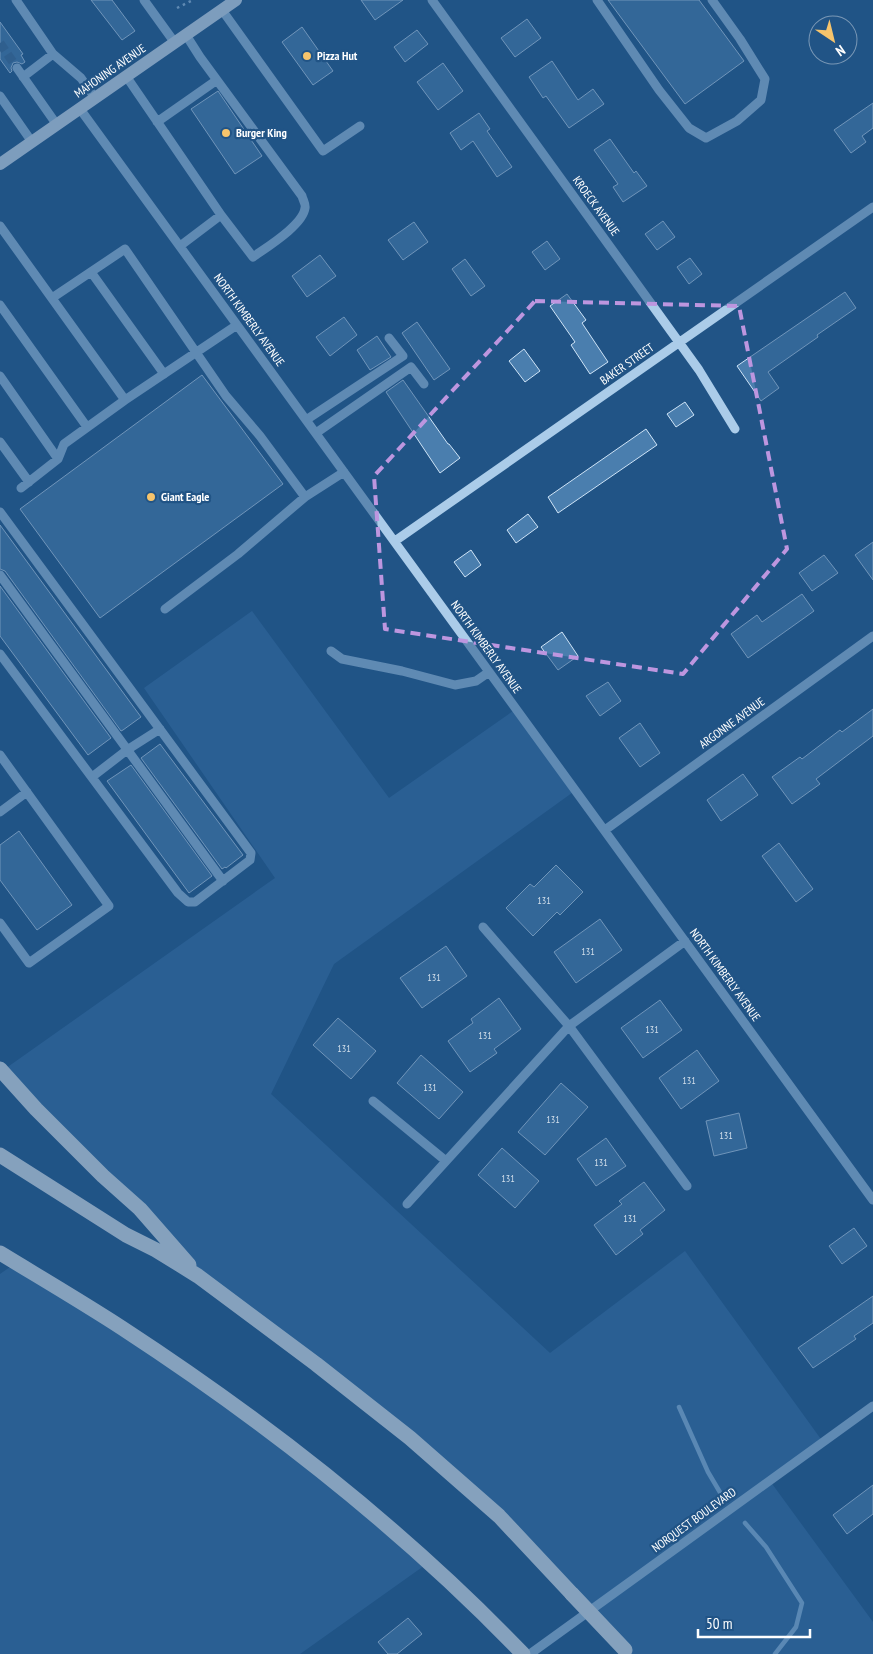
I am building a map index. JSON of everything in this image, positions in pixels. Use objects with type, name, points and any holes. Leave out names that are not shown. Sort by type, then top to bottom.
[{"type":"highway","points":[[0,1068],[43,1116],[103,1176],[140,1209],[198,1276]]},
{"type":"highway","points":[[0,1155],[126,1235],[156,1250],[198,1276],[316,1364],[410,1438],[499,1516],[627,1652]]},
{"type":"highway","points":[[0,1253],[122,1328],[188,1372],[282,1441],[396,1533],[498,1628],[523,1654]]},
{"type":"main road","name":"MAHONING AVENUE","points":[[0,164],[236,0]]},
{"type":"street","points":[[16,0],[53,54],[81,78],[95,98]]},
{"type":"street","points":[[144,0],[175,43]]},
{"type":"street","name":"KROECK AVENUE","points":[[432,0],[699,370],[735,430]]},
{"type":"street","points":[[597,0],[659,90],[689,128],[706,138],[737,121],[761,100],[765,78],[712,0]]},
{"type":"street","points":[[222,10],[323,151],[360,126]]},
{"type":"street","points":[[126,76],[253,257],[301,219],[305,208],[302,196],[186,35]]},
{"type":"street","points":[[24,77],[53,54]]},
{"type":"street","points":[[17,68],[57,125]]},
{"type":"street","points":[[157,122],[217,80]]},
{"type":"street","points":[[0,96],[4,110],[32,142]]},
{"type":"street","name":"NORTH KIMBERLY AVENUE","points":[[80,109],[873,1200]]},
{"type":"street","name":"BAKER STREET","points":[[395,541],[873,207]]},
{"type":"street","points":[[180,246],[222,215]]},
{"type":"street","points":[[0,226],[125,400]]},
{"type":"street","points":[[52,298],[125,249],[226,396],[260,436],[305,497]]},
{"type":"street","points":[[91,272],[164,374]]},
{"type":"street","points":[[0,305],[87,427]]},
{"type":"street","points":[[21,488],[58,459],[64,444],[125,400],[237,325]]},
{"type":"street","points":[[389,338],[424,384]]},
{"type":"street","points":[[306,420],[403,356]]},
{"type":"street","points":[[316,433],[411,367]]},
{"type":"street","points":[[0,376],[58,459]]},
{"type":"street","points":[[0,442],[29,482]]},
{"type":"street","points":[[165,609],[238,554],[305,497],[344,472]]},
{"type":"street","points":[[0,512],[251,853],[250,860],[195,902],[188,902],[178,892],[0,654]]},
{"type":"street","points":[[0,575],[222,881]]},
{"type":"street","name":"ARGONNE AVENUE","points":[[605,830],[873,636]]},
{"type":"street","points":[[331,650],[342,659],[402,671],[455,685],[476,681],[489,672]]},
{"type":"street","points":[[92,777],[127,750],[160,729]]},
{"type":"street","points":[[0,755],[109,906],[29,963],[0,923]]},
{"type":"street","points":[[0,812],[27,792]]},
{"type":"street","points":[[483,927],[569,1026],[687,1186]]},
{"type":"street","points":[[407,1204],[569,1026],[685,941]]},
{"type":"street","points":[[373,1101],[446,1161]]},
{"type":"street","name":"NORQUEST BOULEVARD","points":[[530,1654],[873,1406]]},
{"type":"path","points":[[177,8],[193,0]]},
{"type":"highlighted area","points":[[535,301],[739,306],[787,549],[683,674],[385,629],[374,476]]},
{"type":"shaded area","points":[[252,611],[389,798],[516,709],[576,790],[334,964],[271,1094],[550,1353],[685,1251],[823,1442],[770,1481],[873,1622],[873,1654],[628,1654],[499,1516],[198,1276],[2,1071],[275,878],[144,688]]},
{"type":"shaded area","points":[[16,1263],[188,1372],[428,1563],[300,1654],[0,1654],[0,1274]]},
{"type":"building","points":[[91,0],[112,0],[135,31],[122,40]]},
{"type":"building","points":[[361,0],[403,0],[375,20]]},
{"type":"building","points":[[608,0],[699,0],[744,61],[685,104]]},
{"type":"building","points":[[527,19],[541,38],[515,57],[501,38]]},
{"type":"building","points":[[0,22],[23,54],[21,55],[25,62],[22,64],[13,63],[10,73],[0,59]]},
{"type":"building","name":"Pizza Hut","points":[[302,27],[333,71],[313,85],[282,42]]},
{"type":"building","points":[[417,30],[428,44],[405,62],[394,47]]},
{"type":"building","points":[[552,61],[578,100],[593,89],[604,104],[569,128],[546,96],[543,98],[529,77]]},
{"type":"building","points":[[443,63],[463,91],[438,110],[417,82]]},
{"type":"building","name":"Burger King","points":[[218,91],[262,156],[235,174],[191,109]]},
{"type":"building","points":[[873,103],[873,128],[862,136],[866,142],[851,153],[834,130]]},
{"type":"building","points":[[479,113],[490,129],[487,131],[512,167],[497,177],[473,141],[461,150],[450,133]]},
{"type":"building","points":[[610,139],[634,173],[636,171],[647,186],[623,202],[613,187],[618,184],[594,150]]},
{"type":"building","points":[[663,221],[675,237],[657,250],[645,234]]},
{"type":"building","points":[[414,222],[428,242],[403,260],[388,240]]},
{"type":"building","points":[[547,241],[560,259],[545,270],[532,252]]},
{"type":"building","points":[[320,255],[336,276],[307,297],[292,276]]},
{"type":"building","points":[[690,258],[702,274],[689,284],[677,267]]},
{"type":"building","points":[[465,259],[485,286],[471,296],[452,269]]},
{"type":"building","points":[[845,292],[856,308],[768,372],[779,388],[761,401],[737,366]]},
{"type":"building","points":[[567,294],[586,320],[582,323],[608,362],[590,374],[571,345],[575,342],[550,306]]},
{"type":"building","points":[[344,317],[357,335],[330,356],[316,337]]},
{"type":"building","points":[[417,322],[450,369],[434,380],[402,333]]},
{"type":"building","points":[[377,336],[391,357],[370,370],[357,350]]},
{"type":"building","points":[[524,349],[540,371],[525,382],[509,361]]},
{"type":"building","name":"Giant Eagle","points":[[202,375],[283,484],[100,618],[20,509]]},
{"type":"building","points":[[403,380],[460,458],[440,473],[386,392]]},
{"type":"building","points":[[685,402],[694,415],[676,427],[667,414]]},
{"type":"building","points":[[646,429],[657,445],[558,513],[548,497]]},
{"type":"building","points":[[528,514],[538,527],[516,543],[507,530]]},
{"type":"building","points":[[0,525],[141,717],[123,730],[121,731],[5,571],[0,569]]},
{"type":"building","points":[[873,542],[873,580],[855,555]]},
{"type":"building","points":[[471,550],[481,565],[465,577],[454,562]]},
{"type":"building","points":[[824,555],[838,573],[812,591],[799,573]]},
{"type":"building","points":[[0,586],[111,738],[88,755],[0,636]]},
{"type":"building","points":[[802,594],[814,611],[748,658],[731,634],[757,615],[762,622]]},
{"type":"building","points":[[562,632],[578,656],[558,670],[541,647]]},
{"type":"building","points":[[608,682],[621,701],[600,716],[586,696]]},
{"type":"building","points":[[873,709],[873,736],[816,779],[820,784],[792,804],[772,777],[800,757],[802,759],[840,730],[842,732]]},
{"type":"building","points":[[640,723],[660,753],[640,767],[619,738]]},
{"type":"building","points":[[160,744],[243,855],[226,868],[222,869],[141,758]]},
{"type":"building","points":[[131,765],[212,876],[189,893],[107,781]]},
{"type":"building","points":[[743,774],[758,795],[721,821],[707,800]]},
{"type":"building","points":[[19,831],[72,905],[37,930],[0,880],[0,845]]},
{"type":"building","points":[[779,843],[813,889],[796,902],[762,856]]},
{"type":"building","points":[[556,865],[583,892],[560,915],[557,912],[533,936],[506,908],[530,884],[534,887]]},
{"type":"building","points":[[600,919],[622,950],[576,983],[554,952]]},
{"type":"building","points":[[446,946],[467,976],[422,1008],[400,978]]},
{"type":"building","points":[[499,998],[521,1029],[494,1049],[497,1053],[470,1072],[448,1041],[473,1023],[471,1019]]},
{"type":"building","points":[[660,1000],[682,1030],[643,1058],[621,1028]]},
{"type":"building","points":[[338,1018],[376,1051],[351,1079],[313,1045]]},
{"type":"building","points":[[697,1050],[719,1081],[681,1109],[659,1078]]},
{"type":"building","points":[[421,1055],[463,1092],[439,1119],[397,1083]]},
{"type":"building","points":[[561,1083],[588,1107],[545,1155],[518,1132]]},
{"type":"building","points":[[739,1113],[747,1148],[714,1156],[706,1121]]},
{"type":"building","points":[[606,1138],[626,1166],[596,1186],[577,1159]]},
{"type":"building","points":[[502,1148],[539,1181],[515,1208],[478,1175]]},
{"type":"building","points":[[644,1182],[665,1210],[640,1230],[643,1234],[616,1255],[594,1225],[622,1204],[619,1201]]},
{"type":"building","points":[[854,1228],[867,1246],[842,1264],[829,1246]]},
{"type":"building","points":[[873,1296],[873,1323],[854,1336],[856,1339],[813,1368],[798,1348]]},
{"type":"building","points":[[873,1485],[873,1514],[847,1534],[833,1515]]},
{"type":"building","points":[[408,1618],[422,1634],[397,1654],[388,1654],[378,1642]]},
{"type":"waterway","points":[[679,1407],[708,1472],[721,1494]]},
{"type":"waterway","points":[[745,1523],[766,1547],[802,1603],[796,1627],[775,1654]]},
{"type":"tunnel","points":[[0,43],[17,68]]},
{"type":"place","name":"Pizza Hut","points":[[307,56]]},
{"type":"place","name":"Burger King","points":[[226,133]]},
{"type":"place","name":"Giant Eagle","points":[[151,497]]}]
